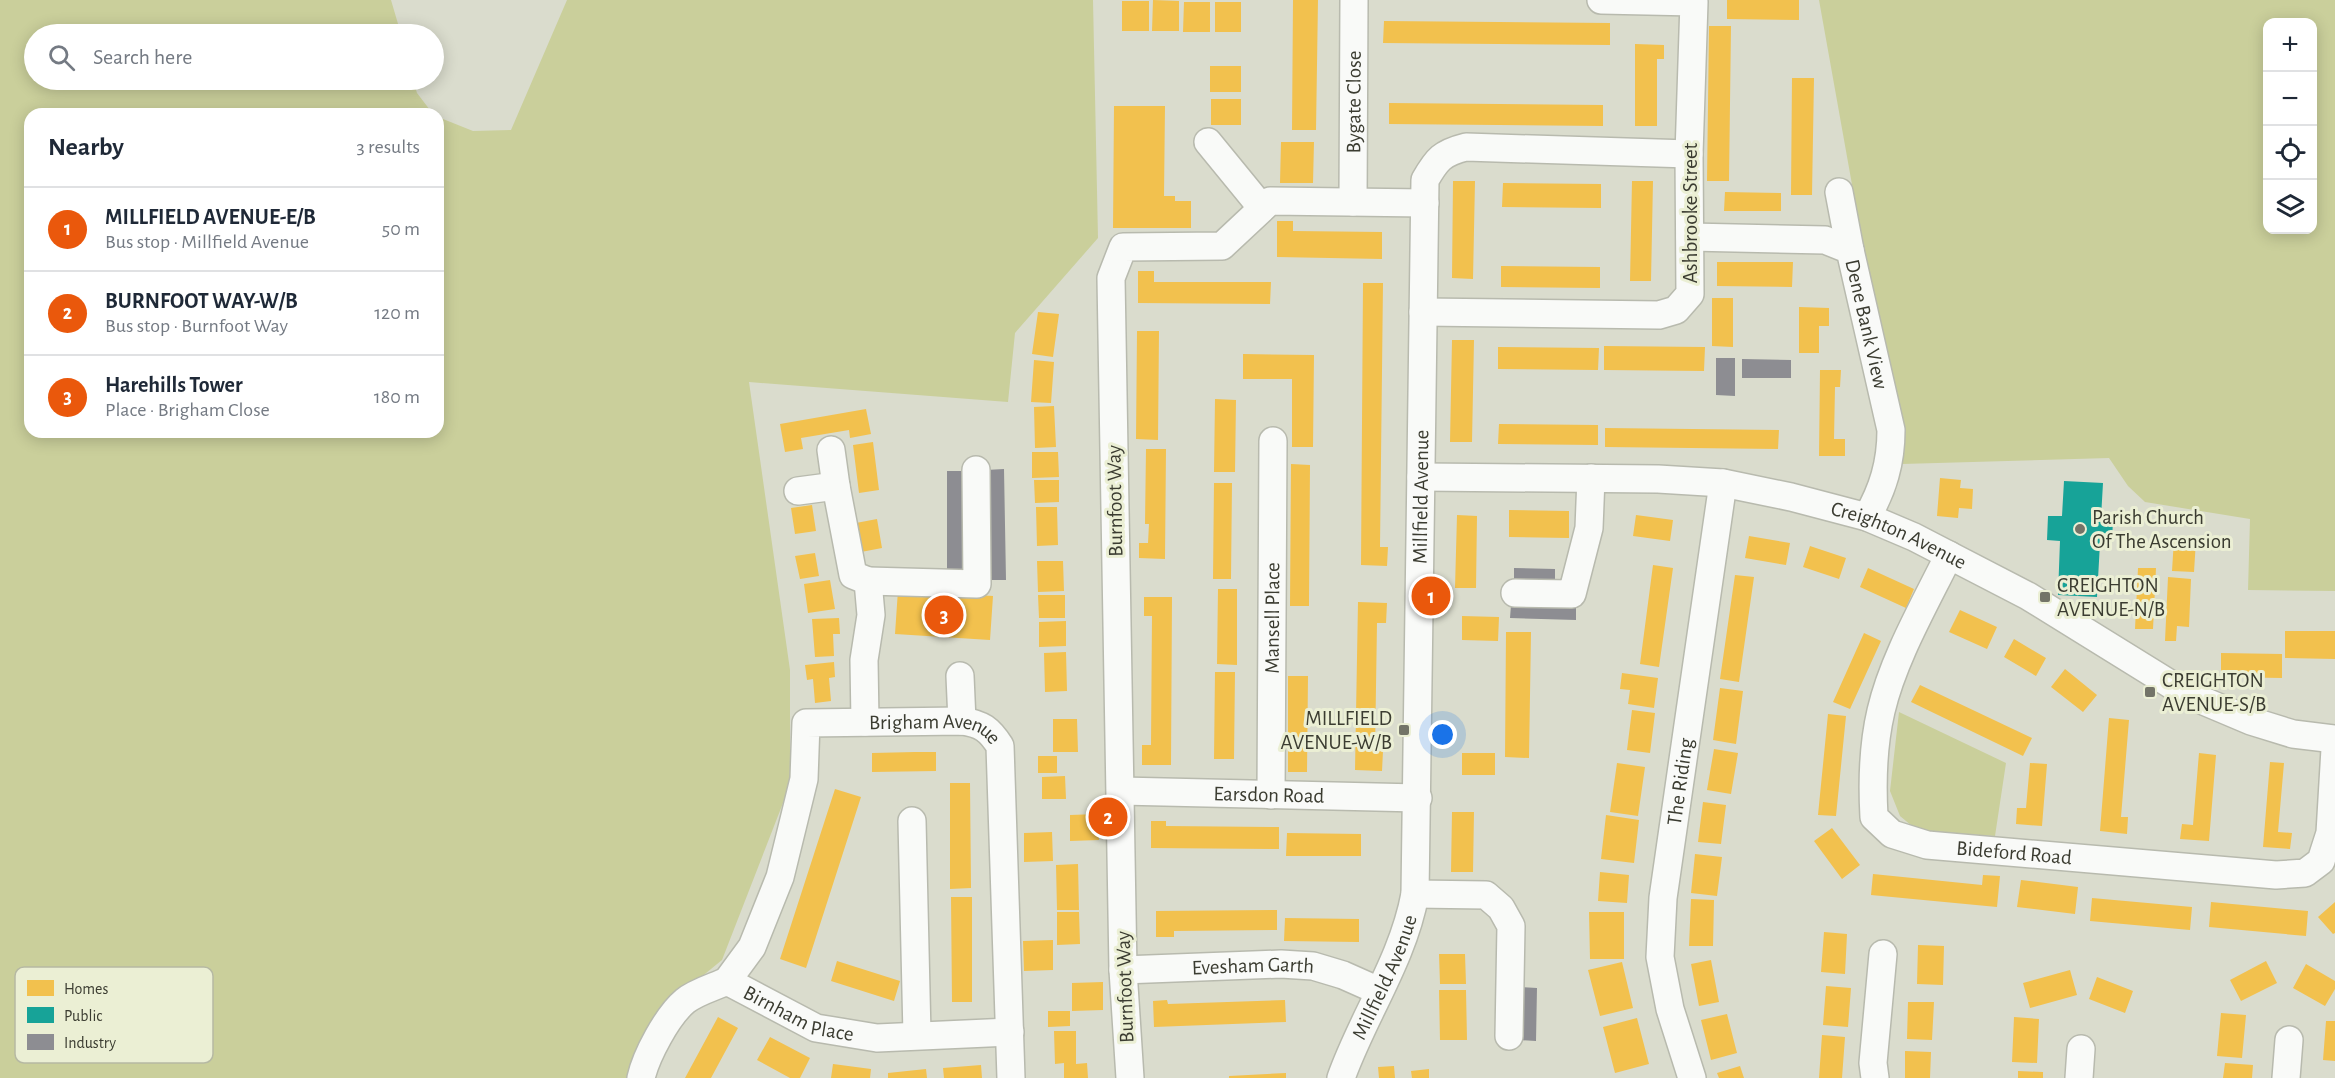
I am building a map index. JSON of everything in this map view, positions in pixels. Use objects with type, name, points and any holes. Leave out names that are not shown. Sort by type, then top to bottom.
[{"type":"street","name":"Bygate Close","points":[[1353,202],[1354,0]]},
{"type":"street","name":"Ashbrooke Street","points":[[1423,312],[1659,315],[1676,310],[1690,294],[1689,154],[1694,2],[1601,0]]},
{"type":"street","points":[[1208,142],[1262,208]]},
{"type":"street","name":"Millfield Avenue","points":[[1341,1078],[1354,1042],[1394,960],[1412,912],[1415,894],[1425,180],[1434,163],[1447,152],[1466,147],[1689,154]]},
{"type":"street","points":[[1839,192],[1850,250]]},
{"type":"street","name":"Burnfoot Way","points":[[1130,1078],[1123,970],[1111,278],[1122,247],[1222,246],[1270,201],[1425,203]]},
{"type":"street","name":"Dene Bank View","points":[[1690,237],[1825,240],[1850,250],[1892,430],[1891,454],[1886,476],[1867,517]]},
{"type":"street","name":"Mansell Place","points":[[1271,795],[1273,441]]},
{"type":"street","points":[[831,450],[853,575],[868,581],[977,584],[976,470]]},
{"type":"street","name":"Creighton Avenue","points":[[1421,477],[1658,479],[1723,483],[1791,497],[1867,517],[1949,555],[2028,596],[2175,687],[2206,702],[2292,734],[2335,739]]},
{"type":"street","points":[[1515,593],[1572,594],[1589,528],[1591,478]]},
{"type":"street","name":"The Riding","points":[[1692,1078],[1670,1009],[1660,957],[1663,898],[1723,483]]},
{"type":"street","points":[[798,491],[836,486]]},
{"type":"street","name":"Bideford Road","points":[[1949,555],[1898,662],[1881,711],[1872,787],[1874,817],[1892,834],[1927,846],[2277,875],[2305,873],[2322,861],[2330,833],[2335,749]]},
{"type":"street","points":[[865,722],[864,660],[871,615],[868,581]]},
{"type":"street","points":[[960,676],[962,721]]},
{"type":"street","name":"Brigham Avenue","points":[[727,981],[752,947],[780,877],[804,779],[806,723],[962,721],[977,723],[991,732],[1000,746],[1011,1078]]},
{"type":"street","name":"Earsdon Road","points":[[1121,791],[1418,798]]},
{"type":"street","points":[[912,821],[917,1035]]},
{"type":"street","points":[[1415,894],[1486,896],[1501,908],[1511,926],[1509,1036]]},
{"type":"street","points":[[1875,1078],[1874,1063],[1883,954]]},
{"type":"street","name":"Evesham Garth","points":[[1123,970],[1281,964],[1313,966],[1343,975],[1380,992]]},
{"type":"street","name":"Birnham Place","points":[[641,1078],[644,1066],[663,1029],[685,1001],[727,981],[816,1028],[877,1038],[1010,1032]]},
{"type":"street","points":[[2286,1078],[2289,1040]]},
{"type":"street","points":[[2079,1078],[2081,1050]]},
{"type":"green space","points":[[0,0],[391,0],[398,24],[24,24],[24,90],[416,90],[428,108],[24,108],[24,438],[444,438],[444,119],[473,131],[511,130],[567,0],[1093,0],[1098,238],[1015,333],[1008,402],[749,382],[790,670],[790,785],[722,960],[656,1014],[626,1078],[0,1078]]},
{"type":"green space","points":[[1819,0],[2335,0],[2335,591],[2248,590],[2250,519],[2145,502],[2128,486],[2109,458],[1902,464]]},
{"type":"green space","points":[[1899,712],[2006,763],[1995,836],[1918,831],[1900,816],[1890,791]]},
{"type":"building: Homes","points":[[1153,0],[1179,1],[1179,31],[1152,31]]},
{"type":"building: Homes","points":[[1293,0],[1318,0],[1316,130],[1292,130]]},
{"type":"building: Homes","points":[[1727,0],[1799,0],[1799,20],[1727,19]]},
{"type":"building: Homes","points":[[1122,1],[1149,1],[1149,31],[1122,31]]},
{"type":"building: Homes","points":[[1184,2],[1210,2],[1210,32],[1183,32]]},
{"type":"building: Homes","points":[[1215,2],[1241,2],[1241,32],[1215,32]]},
{"type":"building: Homes","points":[[1384,21],[1610,23],[1610,45],[1383,43]]},
{"type":"building: Homes","points":[[1709,26],[1731,26],[1729,181],[1707,181]]},
{"type":"building: Homes","points":[[1635,44],[1664,45],[1664,59],[1657,59],[1657,126],[1635,126]]},
{"type":"building: Homes","points":[[1210,66],[1241,66],[1241,92],[1210,92]]},
{"type":"building: Homes","points":[[1792,78],[1814,78],[1812,195],[1791,195]]},
{"type":"building: Homes","points":[[1211,99],[1241,99],[1241,125],[1211,125]]},
{"type":"building: Homes","points":[[1389,103],[1603,105],[1603,126],[1389,124]]},
{"type":"building: Homes","points":[[1114,106],[1165,106],[1164,196],[1175,196],[1175,201],[1191,201],[1191,228],[1113,228]]},
{"type":"building: Homes","points":[[1281,142],[1314,142],[1313,183],[1280,183]]},
{"type":"building: Homes","points":[[1453,181],[1475,181],[1473,279],[1452,278]]},
{"type":"building: Homes","points":[[1632,181],[1653,181],[1651,281],[1630,281]]},
{"type":"building: Homes","points":[[1503,183],[1601,184],[1601,208],[1502,207]]},
{"type":"building: Homes","points":[[1725,192],[1781,193],[1781,211],[1724,211]]},
{"type":"building: Homes","points":[[1277,221],[1293,221],[1293,231],[1382,232],[1382,259],[1277,257]]},
{"type":"building: Homes","points":[[1717,262],[1793,262],[1792,287],[1717,286]]},
{"type":"building: Homes","points":[[1501,266],[1600,267],[1600,288],[1501,287]]},
{"type":"building: Homes","points":[[1138,271],[1154,271],[1154,282],[1271,282],[1270,304],[1138,303]]},
{"type":"building: Homes","points":[[1363,283],[1383,283],[1380,547],[1388,547],[1387,566],[1361,565]]},
{"type":"building: Homes","points":[[1712,298],[1733,298],[1733,347],[1712,346]]},
{"type":"building: Homes","points":[[1799,307],[1829,308],[1829,326],[1819,326],[1819,353],[1799,353]]},
{"type":"building: Homes","points":[[1038,312],[1059,314],[1053,357],[1032,354]]},
{"type":"building: Homes","points":[[1137,331],[1159,331],[1158,440],[1136,439]]},
{"type":"building: Homes","points":[[1452,340],[1474,340],[1472,442],[1450,442]]},
{"type":"building: Homes","points":[[1604,346],[1705,347],[1704,371],[1604,370]]},
{"type":"building: Homes","points":[[1498,347],[1599,348],[1598,370],[1498,369]]},
{"type":"building: Homes","points":[[1243,354],[1314,355],[1313,447],[1292,447],[1292,379],[1243,379]]},
{"type":"building: Homes","points":[[1034,360],[1054,362],[1051,403],[1031,402]]},
{"type":"building: Homes","points":[[1820,370],[1841,370],[1840,387],[1835,387],[1834,439],[1845,439],[1845,456],[1819,456]]},
{"type":"building: Homes","points":[[1215,399],[1236,400],[1235,472],[1214,472]]},
{"type":"building: Homes","points":[[1054,406],[1056,447],[1035,448],[1034,407]]},
{"type":"building: Homes","points":[[866,409],[871,434],[850,438],[849,430],[801,438],[803,449],[785,452],[780,424]]},
{"type":"building: Homes","points":[[1499,424],[1598,425],[1598,445],[1498,444]]},
{"type":"building: Homes","points":[[1605,428],[1779,430],[1778,449],[1605,447]]},
{"type":"building: Homes","points":[[873,442],[879,490],[859,493],[853,445]]},
{"type":"building: Homes","points":[[1146,449],[1166,449],[1165,559],[1139,558],[1139,543],[1148,543],[1149,524],[1145,524]]},
{"type":"building: Homes","points":[[1032,452],[1058,452],[1059,477],[1032,478]]},
{"type":"building: Homes","points":[[1291,464],[1310,465],[1309,606],[1290,606]]},
{"type":"building: Homes","points":[[1940,478],[1961,480],[1960,488],[1973,489],[1972,509],[1959,508],[1958,518],[1937,516]]},
{"type":"building: Homes","points":[[1034,480],[1059,480],[1059,502],[1035,503]]},
{"type":"building: Homes","points":[[1214,483],[1232,483],[1231,579],[1213,579]]},
{"type":"building: Homes","points":[[812,505],[816,531],[795,534],[791,508]]},
{"type":"building: Homes","points":[[1036,507],[1057,507],[1058,545],[1037,546]]},
{"type":"building: Homes","points":[[1509,510],[1569,511],[1569,538],[1509,537]]},
{"type":"building: Homes","points":[[1457,515],[1477,516],[1476,588],[1455,588]]},
{"type":"building: Homes","points":[[1636,515],[1673,520],[1670,541],[1633,536]]},
{"type":"building: Homes","points":[[877,519],[882,548],[861,552],[856,523]]},
{"type":"building: Homes","points":[[1749,536],[1790,543],[1786,565],[1745,558]]},
{"type":"building: Homes","points":[[2174,539],[2196,540],[2194,572],[2172,571]]},
{"type":"building: Homes","points":[[1810,546],[1846,558],[1839,579],[1803,567]]},
{"type":"building: Homes","points":[[815,553],[819,576],[800,579],[795,556]]},
{"type":"building: Homes","points":[[1037,561],[1063,561],[1064,591],[1038,592]]},
{"type":"building: Homes","points":[[1653,565],[1673,568],[1659,667],[1640,664]]},
{"type":"building: Homes","points":[[1868,568],[1914,589],[1906,608],[1860,587]]},
{"type":"building: Homes","points":[[2138,568],[2156,568],[2153,629],[2135,629]]},
{"type":"building: Homes","points":[[1735,575],[1754,577],[1739,682],[1720,679]]},
{"type":"building: Homes","points":[[2168,577],[2191,579],[2189,627],[2177,626],[2176,641],[2165,641]]},
{"type":"building: Homes","points":[[830,580],[835,609],[808,613],[804,584]]},
{"type":"building: Homes","points":[[1218,589],[1237,589],[1237,665],[1217,664]]},
{"type":"building: Homes","points":[[898,590],[993,596],[990,640],[895,634]]},
{"type":"building: Homes","points":[[1038,595],[1065,595],[1065,618],[1039,618]]},
{"type":"building: Homes","points":[[1144,597],[1172,597],[1171,765],[1142,765],[1142,745],[1151,745],[1152,616],[1144,616]]},
{"type":"building: Homes","points":[[1358,602],[1387,603],[1386,623],[1377,623],[1375,751],[1383,751],[1382,771],[1355,770]]},
{"type":"building: Homes","points":[[1960,610],[1997,627],[1987,649],[1949,632]]},
{"type":"building: Homes","points":[[1462,616],[1499,617],[1498,641],[1462,640]]},
{"type":"building: Homes","points":[[839,618],[840,634],[833,634],[834,656],[815,657],[812,619]]},
{"type":"building: Homes","points":[[1066,621],[1066,646],[1039,647],[1039,622]]},
{"type":"building: Homes","points":[[2285,631],[2335,631],[2335,659],[2285,658]]},
{"type":"building: Homes","points":[[1506,632],[1531,632],[1529,758],[1505,757]]},
{"type":"building: Homes","points":[[1864,633],[1881,641],[1850,709],[1833,702]]},
{"type":"building: Homes","points":[[2014,639],[2046,658],[2036,676],[2004,657]]},
{"type":"building: Homes","points":[[1066,652],[1067,691],[1045,692],[1044,653]]},
{"type":"building: Homes","points":[[2221,653],[2282,654],[2282,678],[2221,677]]},
{"type":"building: Homes","points":[[834,662],[835,677],[829,678],[831,701],[815,703],[813,679],[807,680],[805,665]]},
{"type":"building: Homes","points":[[2065,669],[2097,695],[2083,712],[2051,687]]},
{"type":"building: Homes","points":[[1215,672],[1235,672],[1234,759],[1214,759]]},
{"type":"building: Homes","points":[[1622,673],[1658,678],[1654,708],[1628,704],[1630,690],[1620,689]]},
{"type":"building: Homes","points":[[1288,676],[1308,676],[1307,772],[1288,772]]},
{"type":"building: Homes","points":[[1920,685],[2032,738],[2023,756],[1911,702]]},
{"type":"building: Homes","points":[[1720,688],[1743,691],[1736,744],[1713,740]]},
{"type":"building: Homes","points":[[1632,710],[1655,713],[1650,753],[1627,750]]},
{"type":"building: Homes","points":[[1828,714],[1846,716],[1836,816],[1818,815]]},
{"type":"building: Homes","points":[[2109,718],[2129,720],[2121,817],[2128,817],[2127,834],[2100,831]]},
{"type":"building: Homes","points":[[1053,719],[1077,719],[1078,752],[1053,752]]},
{"type":"building: Homes","points":[[1714,749],[1738,753],[1731,794],[1707,790]]},
{"type":"building: Homes","points":[[936,752],[936,771],[872,772],[872,753]]},
{"type":"building: Homes","points":[[1462,753],[1495,753],[1495,775],[1462,775]]},
{"type":"building: Homes","points":[[2199,753],[2216,755],[2209,841],[2180,839],[2182,824],[2193,825]]},
{"type":"building: Homes","points":[[1038,756],[1057,756],[1057,773],[1038,773]]},
{"type":"building: Homes","points":[[2270,762],[2284,763],[2278,832],[2292,833],[2290,849],[2263,847]]},
{"type":"building: Homes","points":[[1617,763],[1645,767],[1638,816],[1610,812]]},
{"type":"building: Homes","points":[[2030,763],[2047,764],[2042,826],[2016,824],[2017,808],[2026,808]]},
{"type":"building: Homes","points":[[1065,776],[1066,799],[1042,799],[1042,777]]},
{"type":"building: Homes","points":[[950,783],[970,783],[971,888],[950,889]]},
{"type":"building: Homes","points":[[835,789],[861,797],[806,968],[780,959]]},
{"type":"building: Homes","points":[[1703,802],[1726,805],[1721,844],[1698,842]]},
{"type":"building: Homes","points":[[1452,812],[1474,812],[1473,872],[1451,872]]},
{"type":"building: Homes","points":[[1098,814],[1099,840],[1070,841],[1070,815]]},
{"type":"building: Homes","points":[[1606,815],[1639,820],[1634,863],[1601,859]]},
{"type":"building: Homes","points":[[1151,821],[1166,821],[1166,826],[1279,827],[1279,849],[1151,848]]},
{"type":"building: Homes","points":[[1832,828],[1860,865],[1842,879],[1814,841]]},
{"type":"building: Homes","points":[[1052,832],[1053,861],[1024,862],[1024,833]]},
{"type":"building: Homes","points":[[1287,833],[1361,834],[1361,856],[1286,856]]},
{"type":"building: Homes","points":[[1695,854],[1722,857],[1717,896],[1691,893]]},
{"type":"building: Homes","points":[[1078,864],[1079,910],[1057,910],[1056,865]]},
{"type":"building: Homes","points":[[1600,872],[1629,875],[1627,903],[1598,901]]},
{"type":"building: Homes","points":[[1873,874],[1982,885],[1983,875],[2000,876],[1997,907],[1871,895]]},
{"type":"building: Homes","points":[[2021,880],[2078,887],[2075,914],[2017,907]]},
{"type":"building: Homes","points":[[951,897],[972,897],[972,1002],[952,1002]]},
{"type":"building: Homes","points":[[2092,898],[2192,907],[2190,930],[2090,921]]},
{"type":"building: Homes","points":[[1691,899],[1714,900],[1713,946],[1689,946]]},
{"type":"building: Homes","points":[[2211,902],[2308,911],[2306,936],[2209,927]]},
{"type":"building: Homes","points":[[2335,902],[2335,933],[2333,934],[2318,917]]},
{"type":"building: Homes","points":[[1277,910],[1277,930],[1174,931],[1174,937],[1156,937],[1156,911]]},
{"type":"building: Homes","points":[[1057,912],[1079,912],[1080,944],[1057,945]]},
{"type":"building: Homes","points":[[1589,912],[1624,912],[1624,959],[1590,959]]},
{"type":"building: Homes","points":[[1285,918],[1359,919],[1359,942],[1284,941]]},
{"type":"building: Homes","points":[[1824,932],[1847,934],[1845,974],[1821,972]]},
{"type":"building: Homes","points":[[1053,940],[1053,970],[1024,971],[1023,941]]},
{"type":"building: Homes","points":[[1918,945],[1944,946],[1943,985],[1917,984]]},
{"type":"building: Homes","points":[[1439,954],[1465,954],[1466,984],[1440,984]]},
{"type":"building: Homes","points":[[1711,960],[1719,1002],[1699,1006],[1691,964]]},
{"type":"building: Homes","points":[[837,961],[900,981],[894,1001],[831,981]]},
{"type":"building: Homes","points":[[2266,961],[2277,983],[2241,1001],[2230,980]]},
{"type":"building: Homes","points":[[1622,962],[1633,1008],[1600,1016],[1588,970]]},
{"type":"building: Homes","points":[[2306,964],[2335,981],[2335,989],[2325,1006],[2293,988]]},
{"type":"building: Homes","points":[[2070,970],[2077,995],[2030,1008],[2023,983]]},
{"type":"building: Homes","points":[[2097,977],[2133,991],[2125,1013],[2089,999]]},
{"type":"building: Homes","points":[[1103,982],[1103,1010],[1072,1011],[1072,983]]},
{"type":"building: Homes","points":[[1826,986],[1851,988],[1848,1027],[1823,1025]]},
{"type":"building: Homes","points":[[1439,990],[1466,990],[1467,1040],[1440,1040]]},
{"type":"building: Homes","points":[[1167,1000],[1168,1004],[1285,1000],[1286,1022],[1154,1027],[1153,1001]]},
{"type":"building: Homes","points":[[1908,1002],[1934,1002],[1932,1040],[1907,1039]]},
{"type":"building: Homes","points":[[1048,1011],[1070,1011],[1070,1026],[1048,1027]]},
{"type":"building: Homes","points":[[2221,1013],[2246,1015],[2242,1058],[2217,1056]]},
{"type":"building: Homes","points":[[1727,1014],[1737,1053],[1711,1060],[1701,1020]]},
{"type":"building: Homes","points":[[718,1017],[738,1028],[711,1078],[685,1078]]},
{"type":"building: Homes","points":[[2014,1017],[2039,1019],[2037,1063],[2012,1062]]},
{"type":"building: Homes","points":[[1637,1018],[1649,1064],[1615,1073],[1603,1027]]},
{"type":"building: Homes","points":[[2326,1021],[2335,1021],[2335,1061],[2323,1060]]},
{"type":"building: Homes","points":[[1054,1031],[1076,1031],[1076,1064],[1087,1063],[1088,1078],[1064,1078],[1064,1063],[1055,1064]]},
{"type":"building: Homes","points":[[1822,1035],[1845,1037],[1842,1078],[1819,1078]]},
{"type":"building: Homes","points":[[770,1037],[810,1058],[800,1078],[790,1078],[757,1060]]},
{"type":"building: Homes","points":[[1905,1051],[1931,1052],[1930,1078],[1905,1078]]},
{"type":"building: Homes","points":[[2225,1063],[2253,1065],[2252,1078],[2223,1078]]},
{"type":"building: Homes","points":[[833,1064],[871,1069],[870,1078],[831,1078]]},
{"type":"building: Homes","points":[[981,1065],[982,1078],[944,1078],[943,1068]]},
{"type":"building: Homes","points":[[1394,1066],[1395,1078],[1379,1078],[1378,1067]]},
{"type":"building: Homes","points":[[1740,1066],[1744,1078],[1719,1078],[1717,1073]]},
{"type":"building: Homes","points":[[926,1069],[927,1078],[888,1078],[888,1073]]},
{"type":"building: Homes","points":[[1429,1069],[1429,1078],[1412,1078],[1411,1071]]},
{"type":"building: Homes","points":[[2018,1071],[2043,1072],[2043,1078],[2018,1078]]},
{"type":"building: Homes","points":[[1286,1073],[1286,1078],[1229,1078],[1229,1076]]},
{"type":"building: Public","name":"Parish Church Of The Ascension","points":[[2064,481],[2103,483],[2101,518],[2113,519],[2112,543],[2100,543],[2097,597],[2058,595],[2060,541],[2047,540],[2048,516],[2062,516]]},
{"type":"building: Industry","points":[[1716,358],[1735,358],[1735,396],[1716,395]]},
{"type":"building: Industry","points":[[1742,359],[1791,360],[1791,378],[1742,378]]},
{"type":"building: Industry","points":[[1004,469],[1006,580],[988,580],[986,470]]},
{"type":"building: Industry","points":[[947,471],[966,471],[966,570],[947,570]]},
{"type":"building: Industry","points":[[1514,568],[1555,569],[1555,584],[1514,583]]},
{"type":"building: Industry","points":[[1511,605],[1576,607],[1576,620],[1510,618]]},
{"type":"building: Industry","points":[[1521,987],[1537,988],[1536,1041],[1520,1040]]},
{"type":"place","name":"Parish Church Of The Ascension","points":[[2080,529]]},
{"type":"place","name":"MILLFIELD AVENUE-E/B","points":[[1431,596]]},
{"type":"place","name":"CREIGHTON AVENUE-N/B","points":[[2045,597]]},
{"type":"place","name":"Harehills Tower","points":[[944,615]]},
{"type":"place","name":"CREIGHTON AVENUE-S/B","points":[[2150,692]]},
{"type":"place","name":"MILLFIELD AVENUE-W/B","points":[[1404,730]]},
{"type":"place","name":"BURNFOOT WAY-W/B","points":[[1108,817]]}]
